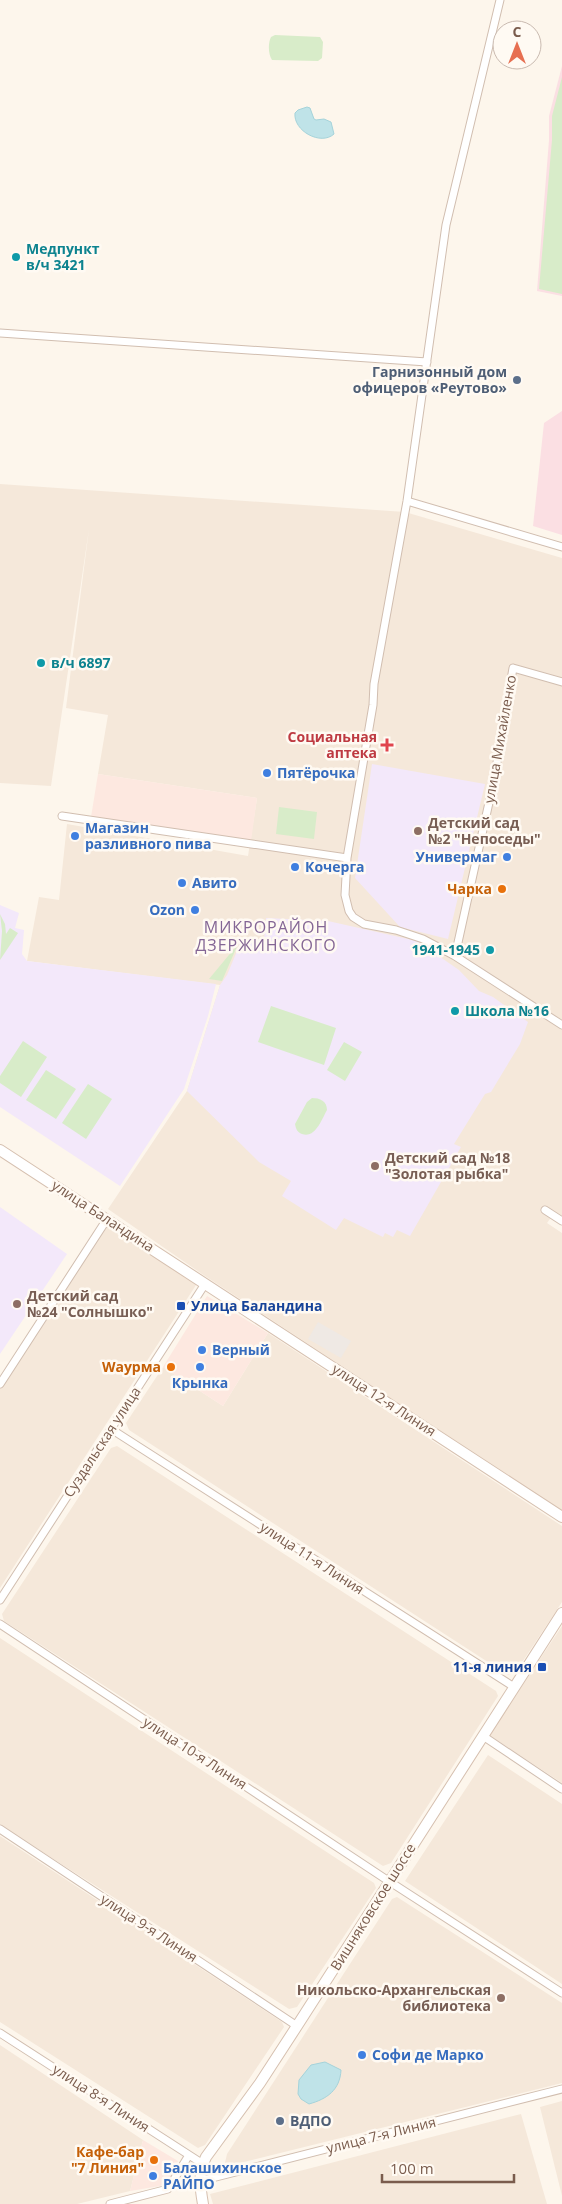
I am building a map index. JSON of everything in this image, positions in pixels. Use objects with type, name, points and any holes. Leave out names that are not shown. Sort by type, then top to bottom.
[{"type":"street","points":[[500,0],[446,225],[407,501],[374,684],[373,705],[347,858],[345,894],[347,907],[353,917],[364,924],[396,930],[423,939],[455,956],[562,1025]]},
{"type":"street","points":[[0,333],[427,362]]},
{"type":"street","points":[[407,501],[562,547]]},
{"type":"street","name":"улица Михайленко","points":[[455,956],[494,780],[513,668],[562,682]]},
{"type":"street","points":[[62,816],[347,858]]},
{"type":"street","name":"улица Баландина","points":[[0,1150],[205,1284]]},
{"type":"street","points":[[545,1210],[562,1221]]},
{"type":"street","points":[[0,1384],[107,1219]]},
{"type":"street","name":"Суздальская улица","points":[[0,1600],[205,1284]]},
{"type":"street","name":"улица 12-я Линия","points":[[205,1284],[562,1517]]},
{"type":"street","name":"улица 11-я Линия","points":[[110,1429],[514,1687]]},
{"type":"street","name":"Вишняковское шоссе","points":[[203,2204],[200,2181],[203,2164],[298,2026],[562,1613]]},
{"type":"street","name":"улица 10-я Линия","points":[[0,1624],[389,1882]]},
{"type":"street","points":[[483,1736],[562,1789]]},
{"type":"street","name":"улица 9-я Линия","points":[[0,1829],[298,2026]]},
{"type":"street","points":[[389,1882],[562,1993]]},
{"type":"street","name":"улица 8-я Линия","points":[[0,2033],[203,2164]]},
{"type":"street","name":"улица 7-я Линия","points":[[200,2181],[562,2089]]},
{"type":"street","points":[[110,2204],[168,2189],[189,2155]]},
{"type":"shaded area","points":[[562,66],[562,296],[537,291],[549,140],[549,116]]},
{"type":"shaded area","points":[[562,411],[562,535],[533,526],[544,423]]},
{"type":"shaded area","points":[[0,484],[405,512],[562,558],[562,1216],[555,1212],[547,1223],[562,1233],[562,1511],[202,1274],[108,1209],[187,1091],[220,985],[27,961],[39,897],[59,900],[67,824],[248,856],[257,798],[98,774],[108,715],[66,708],[89,529],[51,786],[0,783]]},
{"type":"shaded area","name":"Детский сад №2 \"Непоседы\"","points":[[372,764],[485,784],[448,939],[400,927],[355,878]]},
{"type":"shaded area","points":[[98,774],[257,798],[251,841],[91,817]]},
{"type":"shaded area","points":[[0,905],[19,913],[15,928],[24,930],[22,954],[27,961],[216,984],[208,1016],[184,1089],[120,1186],[0,1107]]},
{"type":"shaded area","points":[[266,918],[328,921],[417,941],[459,970],[479,991],[493,997],[528,1022],[520,1044],[491,1092],[485,1094],[454,1144],[461,1147],[410,1236],[397,1230],[393,1237],[385,1233],[383,1237],[344,1218],[336,1230],[282,1196],[291,1181],[259,1162],[187,1091],[220,985],[227,975],[242,939],[264,939]]},
{"type":"shaded area","name":"Детский сад №24 \"Солнышко\"","points":[[0,1207],[67,1254],[0,1354]]},
{"type":"shaded area","points":[[106,1223],[198,1282],[0,1588],[0,1387]]},
{"type":"shaded area","points":[[207,1296],[268,1333],[223,1406],[163,1367]]},
{"type":"shaded area","points":[[318,1322],[351,1341],[341,1358],[308,1339]]},
{"type":"shaded area","points":[[268,1333],[562,1526],[562,1602],[515,1673],[508,1675],[129,1430],[126,1423],[163,1367],[223,1406]]},
{"type":"shaded area","points":[[117,1446],[496,1691],[498,1696],[391,1863],[383,1866],[4,1621],[2,1614],[111,1448]]},
{"type":"shaded area","points":[[562,1626],[562,1783],[489,1735]]},
{"type":"shaded area","points":[[0,1638],[374,1883],[376,1888],[297,2007],[289,2009],[0,1825]]},
{"type":"shaded area","points":[[488,1755],[562,1804],[562,1984],[405,1881]]},
{"type":"shaded area","points":[[0,1836],[282,2022],[284,2027],[205,2145],[198,2148],[0,2022]]},
{"type":"shaded area","points":[[397,1897],[562,2003],[562,2083],[224,2167],[227,2154],[392,1899]]},
{"type":"shaded area","points":[[0,2045],[143,2140],[130,2191],[77,2204],[0,2204]]},
{"type":"shaded area","points":[[562,2101],[562,2196],[540,2107]]},
{"type":"shaded area","points":[[521,2114],[547,2204],[213,2204],[210,2194]]},
{"type":"shaded area","points":[[143,2140],[178,2161],[166,2185],[130,2191]]},
{"type":"green space","points":[[275,35],[320,37],[323,42],[322,58],[318,61],[272,60],[269,45],[271,37]]},
{"type":"green space","points":[[562,77],[562,294],[539,289],[552,140],[552,116]]},
{"type":"green space","points":[[279,807],[317,812],[314,839],[276,834]]},
{"type":"green space","points":[[0,914],[5,924],[6,934],[10,928],[18,933],[0,960],[2,931]]},
{"type":"green space","points":[[238,944],[222,981],[209,979]]},
{"type":"green space","points":[[271,1006],[336,1028],[324,1065],[258,1042]]},
{"type":"green space","points":[[23,1041],[47,1057],[21,1097],[0,1083],[0,1076]]},
{"type":"green space","points":[[344,1042],[362,1052],[345,1081],[327,1070]]},
{"type":"green space","points":[[46,1070],[76,1089],[56,1119],[26,1100]]},
{"type":"green space","points":[[88,1084],[112,1099],[86,1139],[62,1123]]},
{"type":"green space","points":[[312,1098],[326,1104],[327,1110],[311,1134],[302,1134],[297,1130],[295,1124],[307,1102]]},
{"type":"water","points":[[307,107],[310,108],[314,119],[324,119],[331,122],[334,134],[329,137],[315,137],[309,135],[298,126],[295,113]]},
{"type":"water","points":[[325,2062],[341,2070],[338,2083],[327,2096],[309,2104],[301,2099],[298,2094],[299,2080],[311,2065]]},
{"type":"place","name":"Медпункт в/ч 3421","points":[[16,257]]},
{"type":"place","name":"Гарнизонный дом офицеров «Реутово»","points":[[517,380]]},
{"type":"place","name":"в/ч 6897","points":[[41,663]]},
{"type":"place","name":"Социальная аптека","points":[[387,745]]},
{"type":"place","name":"Пятёрочка","points":[[267,773]]},
{"type":"place","name":"Детский сад №2 \"Непоседы\"","points":[[418,831]]},
{"type":"place","name":"Магазин разливного пива","points":[[75,836]]},
{"type":"place","name":"Универмаг","points":[[507,857]]},
{"type":"place","name":"Кочерга","points":[[295,867]]},
{"type":"place","name":"Авито","points":[[182,883]]},
{"type":"place","name":"Чарка","points":[[502,889]]},
{"type":"place","name":"Ozon","points":[[195,910]]},
{"type":"place","name":"1941-1945","points":[[490,950]]},
{"type":"place","name":"Школа №16","points":[[455,1011]]},
{"type":"place","name":"Детский сад №18 \"Золотая рыбка\"","points":[[375,1166]]},
{"type":"place","name":"Детский сад №24 \"Солнышко\"","points":[[17,1304]]},
{"type":"place","name":"Улица Баландина","points":[[181,1306]]},
{"type":"place","name":"Верный","points":[[202,1350]]},
{"type":"place","name":"Wаурма","points":[[171,1367]]},
{"type":"place","name":"Крынка","points":[[200,1367]]},
{"type":"place","name":"11-я линия","points":[[542,1667]]},
{"type":"place","name":"Никольско-Архангельская библиотека","points":[[501,1998]]},
{"type":"place","name":"Софи де Марко","points":[[362,2055]]},
{"type":"place","name":"ВДПО","points":[[280,2121]]},
{"type":"place","name":"Кафе-бар \"7 Линия\"","points":[[154,2160]]},
{"type":"place","name":"Балашихинское РАЙПО","points":[[153,2176]]},
{"type":"district","name":"МИКРОРАЙОН ДЗЕРЖИНСКОГО","points":[[266,936]]}]
